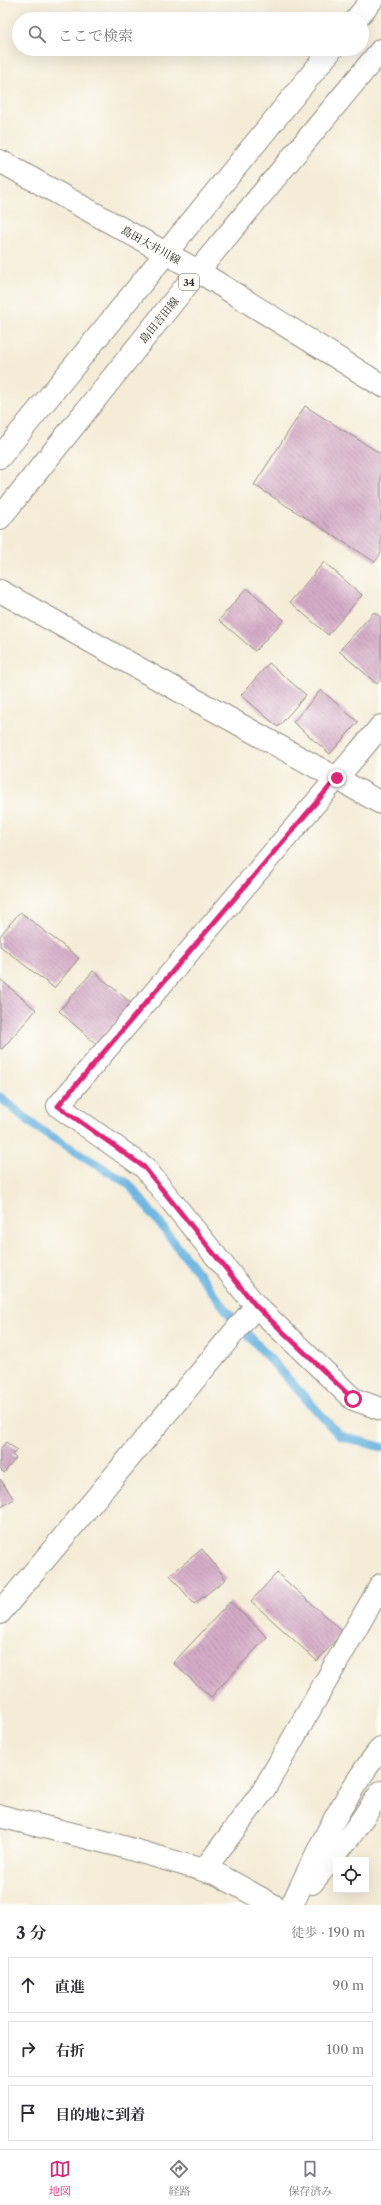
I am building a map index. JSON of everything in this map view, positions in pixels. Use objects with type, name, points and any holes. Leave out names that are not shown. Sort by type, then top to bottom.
[{"type":"main road","points":[[362,12],[372,0]]},
{"type":"main road","name":"島田吉田線","points":[[0,518],[198,271],[381,50]]},
{"type":"main road","points":[[0,457],[326,56]]},
{"type":"main road","name":"島田大井川線","points":[[0,161],[198,271],[381,385]]},
{"type":"main road","points":[[0,591],[381,803]]},
{"type":"main road","points":[[381,726],[58,1106],[144,1167],[256,1306],[353,1399],[381,1409]]},
{"type":"main road","points":[[0,1613],[256,1306]]},
{"type":"main road","points":[[204,1870],[263,1791],[381,1585]]},
{"type":"main road","points":[[293,1905],[330,1825],[360,1774],[381,1748]]},
{"type":"main road","points":[[293,1905],[351,1835],[381,1792]]},
{"type":"main road","points":[[0,1816],[114,1844],[218,1874],[273,1905]]},
{"type":"building","points":[[305,406],[381,454],[381,553],[375,562],[254,485]]},
{"type":"building","points":[[324,562],[362,595],[328,635],[290,602]]},
{"type":"building","points":[[247,588],[284,620],[255,651],[219,620]]},
{"type":"building","points":[[374,612],[381,618],[381,679],[377,684],[339,651]]},
{"type":"building","points":[[269,663],[306,695],[278,727],[241,695]]},
{"type":"building","points":[[321,690],[358,722],[330,754],[293,722]]},
{"type":"building","points":[[20,912],[79,958],[54,988],[0,946],[0,936]]},
{"type":"building","points":[[93,971],[131,1003],[96,1044],[59,1011]]},
{"type":"building","points":[[0,979],[36,1010],[2,1049],[0,1048]]},
{"type":"building","points":[[6,1442],[17,1450],[12,1455],[16,1458],[4,1473],[0,1469],[0,1449]]},
{"type":"building","points":[[0,1479],[14,1499],[0,1508]]},
{"type":"building","points":[[202,1549],[226,1579],[194,1604],[170,1575]]},
{"type":"building","points":[[277,1573],[343,1632],[317,1661],[251,1601]]},
{"type":"building","points":[[230,1602],[267,1637],[211,1697],[173,1663]]},
{"type":"waterway","points":[[0,1097],[36,1127],[129,1184],[231,1316],[340,1436],[381,1447]]},
{"type":"route","points":[[337,778],[58,1106],[144,1167],[256,1306],[353,1399]]}]
